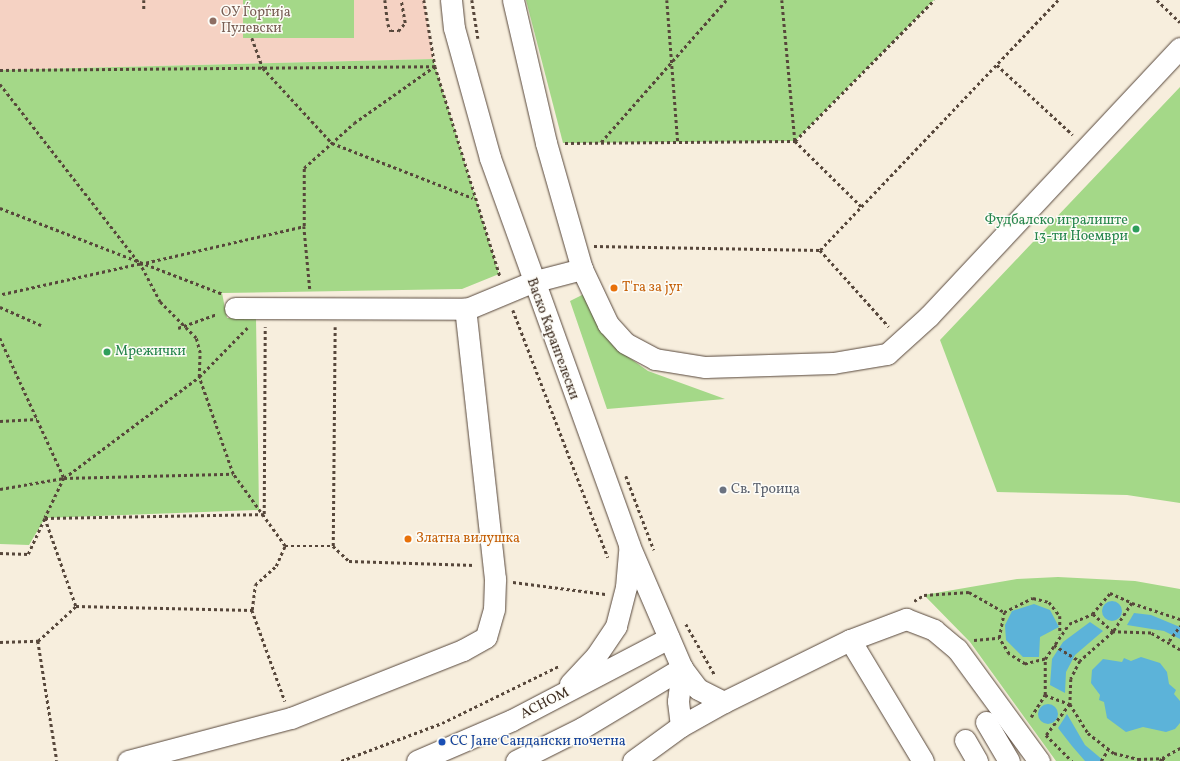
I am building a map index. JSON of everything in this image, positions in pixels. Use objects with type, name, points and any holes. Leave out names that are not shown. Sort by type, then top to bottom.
[{"type":"street","name":"Васко Карангелески","points":[[451,0],[454,28],[490,158],[532,282],[629,546],[682,668],[698,689],[724,702]]},
{"type":"street","points":[[513,0],[546,143],[582,269],[608,324],[626,343],[655,358],[705,367],[833,363],[874,358],[902,341],[1180,48]]},
{"type":"street","points":[[235,308],[335,311],[465,308],[532,282],[582,269]]},
{"type":"street","points":[[128,761],[291,718],[476,645],[491,627],[494,572],[465,308]]},
{"type":"street","points":[[543,705],[584,671],[616,626],[626,587],[629,546]]},
{"type":"street","points":[[633,761],[682,726],[724,702],[850,640],[906,619],[934,630],[958,649],[1039,761]]},
{"type":"street","name":"АСНОМ","points":[[417,761],[543,705],[669,638]]},
{"type":"street","points":[[850,640],[923,761]]},
{"type":"street","points":[[682,668],[678,701],[682,726]]},
{"type":"street","points":[[516,761],[582,728],[682,668]]},
{"type":"street","points":[[986,722],[1009,761]]},
{"type":"street","points":[[965,740],[977,761]]},
{"type":"path","points":[[144,0],[144,10]]},
{"type":"path","points":[[385,0],[388,24],[391,31],[398,31],[405,23],[401,0]]},
{"type":"path","points":[[424,0],[435,66],[473,198],[506,292],[603,537],[610,563]]},
{"type":"path","points":[[666,0],[673,60],[678,142]]},
{"type":"path","points":[[600,143],[726,0]]},
{"type":"path","points":[[782,0],[795,141],[862,207]]},
{"type":"path","points":[[546,143],[795,141],[934,0]]},
{"type":"path","points":[[576,246],[820,250],[1058,0]]},
{"type":"path","points":[[1157,0],[1180,22]]},
{"type":"path","points":[[252,38],[263,68],[332,143],[473,198]]},
{"type":"path","points":[[997,65],[1086,148]]},
{"type":"path","points":[[0,70],[435,66]]},
{"type":"path","points":[[312,310],[304,226],[304,168],[332,143],[435,66]]},
{"type":"path","points":[[0,84],[140,264],[160,302],[186,324],[196,338],[200,353],[199,377],[233,474],[264,514],[285,546]]},
{"type":"path","points":[[0,208],[140,264],[222,293],[235,308],[178,328]]},
{"type":"path","points":[[0,295],[304,226]]},
{"type":"path","points":[[820,250],[902,341]]},
{"type":"path","points":[[0,307],[41,325]]},
{"type":"path","points":[[0,553],[28,554],[64,478],[199,377],[265,309]]},
{"type":"path","points":[[264,514],[265,309]]},
{"type":"path","points":[[333,546],[335,311]]},
{"type":"path","points":[[0,338],[64,478]]},
{"type":"path","points":[[0,421],[37,419]]},
{"type":"path","points":[[0,489],[64,478],[233,474]]},
{"type":"path","points":[[45,518],[264,514]]},
{"type":"path","points":[[45,518],[76,606]]},
{"type":"path","points":[[285,546],[333,546],[349,561],[494,572],[608,595]]},
{"type":"path","points":[[285,546],[276,566],[254,585],[252,610],[291,718]]},
{"type":"path","points":[[606,601],[609,587]]},
{"type":"path","points":[[907,606],[924,595],[970,592],[1004,612]]},
{"type":"path","points":[[1026,724],[1045,695],[1045,659],[1060,634],[1069,624],[1092,614],[1110,593],[1132,603],[1180,619]]},
{"type":"path","points":[[1004,612],[1033,598],[1049,602],[1060,616],[1060,634]]},
{"type":"path","points":[[1132,603],[1113,632],[1080,661],[1071,679],[1070,704],[1088,733],[1108,750],[1138,759],[1161,759],[1166,761]]},
{"type":"path","points":[[0,642],[38,641],[76,606],[252,610]]},
{"type":"path","points":[[1004,612],[999,638],[1009,654],[1025,664],[1045,659]]},
{"type":"path","points":[[1092,614],[1113,632],[1151,634],[1169,641],[1180,650]]},
{"type":"path","points":[[684,621],[710,668],[721,681]]},
{"type":"path","points":[[1169,641],[1180,626]]},
{"type":"path","points":[[958,649],[984,638],[999,638]]},
{"type":"path","points":[[38,641],[57,761]]},
{"type":"path","points":[[1054,645],[1080,661]]},
{"type":"path","points":[[341,761],[442,723],[563,664]]},
{"type":"path","points":[[1045,695],[1070,704]]},
{"type":"path","points":[[1070,704],[1047,735],[1072,761]]},
{"type":"path","points":[[1161,759],[1180,748]]},
{"type":"path","points":[[1102,760],[1108,750]]},
{"type":"shaded area","name":"ОУ Ѓорѓија Пулевски","points":[[0,0],[424,0],[433,59],[0,70]]},
{"type":"green space","points":[[243,0],[354,0],[354,38],[243,38]]},
{"type":"green space","points":[[526,0],[934,0],[795,141],[563,143]]},
{"type":"green space","points":[[433,59],[499,274],[462,289],[222,293],[227,318],[256,318],[259,510],[45,518],[29,545],[0,544],[0,70]]},
{"type":"green space","points":[[1180,87],[1180,503],[1127,495],[997,492],[940,340]]},
{"type":"green space","points":[[584,294],[614,347],[648,371],[725,399],[607,409],[570,301]]},
{"type":"green space","points":[[1058,577],[1135,581],[1180,589],[1180,761],[1056,761],[970,642],[924,595],[1017,579]]},
{"type":"water","points":[[1112,601],[1119,604],[1122,611],[1119,618],[1112,621],[1105,618],[1102,611],[1105,604]]},
{"type":"water","points":[[1034,604],[1050,610],[1059,627],[1040,637],[1039,657],[1023,657],[1006,640],[1005,625],[1012,611]]},
{"type":"water","points":[[1134,613],[1151,615],[1180,627],[1180,639],[1164,631],[1127,625]]},
{"type":"water","points":[[1090,622],[1103,631],[1075,655],[1066,672],[1065,693],[1050,685],[1052,659],[1063,642]]},
{"type":"water","points":[[1141,657],[1160,663],[1167,672],[1169,684],[1176,690],[1174,694],[1180,701],[1180,723],[1175,729],[1166,732],[1143,727],[1126,732],[1107,718],[1104,702],[1099,700],[1100,695],[1091,683],[1092,670],[1103,659],[1122,662],[1124,658],[1131,661]]},
{"type":"water","points":[[1048,704],[1055,707],[1058,714],[1055,721],[1048,724],[1041,721],[1038,714],[1041,707]]},
{"type":"water","points":[[1067,714],[1085,745],[1104,761],[1085,761],[1072,746],[1058,728]]},
{"type":"place","name":"ОУ Ѓорѓија Пулевски","points":[[213,21]]},
{"type":"place","name":"Фудбалско игралиште 13-ти Ноември","points":[[1136,229]]},
{"type":"place","name":"Т'га за југ","points":[[614,288]]},
{"type":"place","name":"Мрежички","points":[[107,352]]},
{"type":"place","name":"Св. Троица","points":[[723,490]]},
{"type":"place","name":"Златна вилушка","points":[[408,539]]},
{"type":"place","name":"СС Јане Сандански почетна","points":[[442,742]]}]
